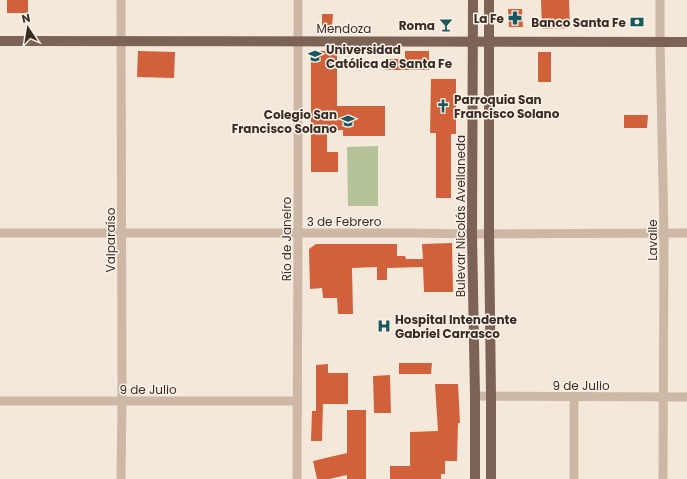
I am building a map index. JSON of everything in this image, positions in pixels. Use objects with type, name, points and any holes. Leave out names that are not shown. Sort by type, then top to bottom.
[{"type":"main road","name":"Bulevar Nicolás Avellaneda","points":[[473,0],[472,234],[475,479]]},
{"type":"main road","points":[[489,0],[488,234],[491,479]]},
{"type":"main road","name":"Mendoza","points":[[0,41],[687,42]]},
{"type":"street","name":"Valparaíso","points":[[121,0],[121,479]]},
{"type":"street","name":"Río de Janeiro","points":[[297,479],[298,0]]},
{"type":"street","name":"Lavalle","points":[[660,0],[664,233],[663,479]]},
{"type":"street","name":"3 de Febrero","points":[[0,233],[687,233]]},
{"type":"street","name":"9 de Julio","points":[[475,396],[687,397]]},
{"type":"street","points":[[574,396],[574,479]]},
{"type":"street","name":"9 de Julio","points":[[0,401],[297,401]]},
{"type":"green space","points":[[378,146],[378,206],[348,206],[347,147]]},
{"type":"building","points":[[7,0],[28,0],[28,13],[7,13]]},
{"type":"building","points":[[541,0],[569,0],[570,28],[542,29]]},
{"type":"building","name":"La Fe","points":[[508,9],[522,9],[523,27],[509,27]]},
{"type":"building","points":[[322,14],[333,14],[332,27],[322,26]]},
{"type":"building","points":[[138,51],[175,52],[174,78],[137,77]]},
{"type":"building","points":[[311,51],[337,51],[337,106],[385,106],[385,136],[343,136],[343,130],[327,131],[327,152],[338,152],[338,172],[311,172]]},
{"type":"building","points":[[405,51],[429,51],[429,70],[385,70],[385,59],[405,59]]},
{"type":"building","points":[[538,52],[551,52],[551,82],[538,82]]},
{"type":"building","name":"Parroquia San Francisco Solano","points":[[431,79],[456,79],[456,134],[451,134],[451,198],[436,198],[436,133],[430,133]]},
{"type":"building","points":[[624,115],[648,115],[647,128],[624,128]]},
{"type":"building","points":[[452,243],[453,292],[424,292],[423,267],[387,268],[387,280],[377,280],[377,267],[352,268],[353,314],[338,314],[337,298],[323,298],[322,288],[310,289],[309,249],[316,244],[397,244],[397,256],[405,256],[406,259],[423,259],[422,244]]},
{"type":"building","points":[[399,363],[432,363],[431,374],[399,374]]},
{"type":"building","points":[[328,364],[328,373],[348,373],[348,404],[323,404],[322,441],[311,441],[312,411],[316,411],[316,365]]},
{"type":"building","points":[[390,375],[391,413],[374,413],[373,376]]},
{"type":"building","points":[[435,384],[458,384],[460,423],[458,423],[457,461],[445,461],[445,474],[441,474],[441,479],[390,479],[390,466],[410,466],[410,432],[438,431]]},
{"type":"building","points":[[347,410],[366,410],[366,479],[347,479],[347,475],[329,479],[317,479],[313,461],[347,453]]},
{"type":"place","name":"La Fe","points":[[515,18]]},
{"type":"place","name":"Banco Santa Fe","points":[[637,22]]},
{"type":"place","name":"Roma","points":[[446,25]]},
{"type":"place","name":"Universidad Católica de Santa Fe","points":[[315,56]]},
{"type":"place","name":"Parroquia San Francisco Solano","points":[[443,106]]},
{"type":"place","name":"Colegio San Francisco Solano","points":[[348,121]]},
{"type":"place","name":"Hospital Intendente Gabriel Carrasco","points":[[384,326]]}]
